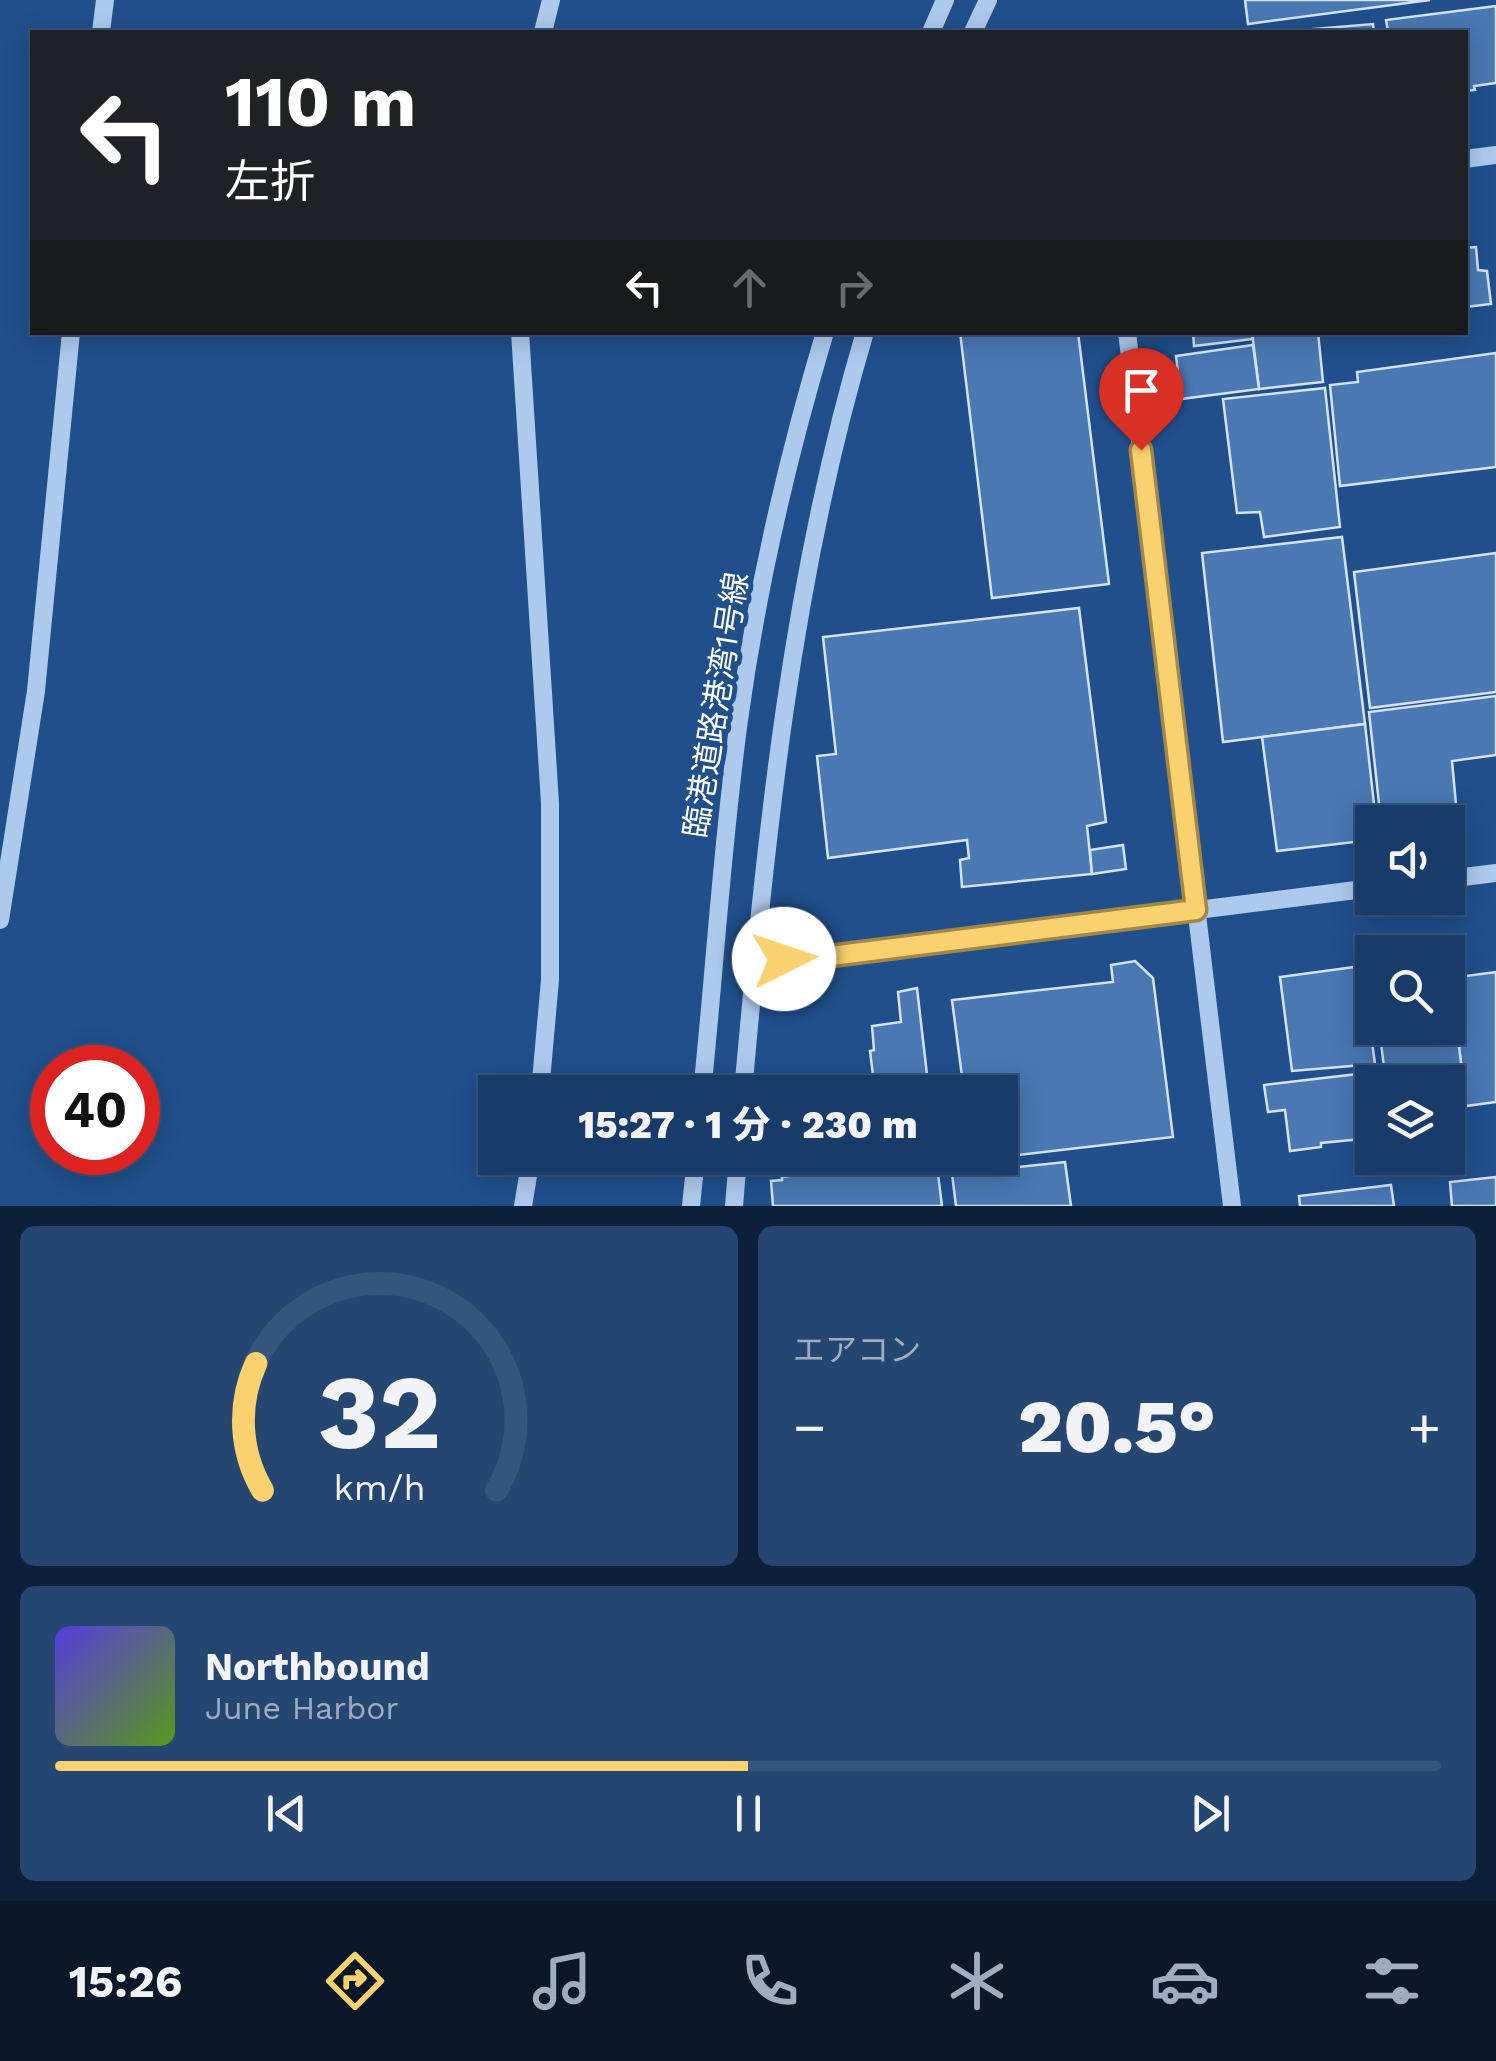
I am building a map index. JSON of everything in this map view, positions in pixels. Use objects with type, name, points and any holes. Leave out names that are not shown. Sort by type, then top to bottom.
[{"type":"street","points":[[101,30],[105,0]]},
{"type":"street","points":[[544,30],[551,0]]},
{"type":"street","points":[[932,30],[945,0]]},
{"type":"street","points":[[975,30],[988,0]]},
{"type":"street","points":[[1468,159],[1496,155]]},
{"type":"street","points":[[0,920],[36,691],[71,335]]},
{"type":"street","points":[[520,335],[550,803],[550,980],[542,1075]]},
{"type":"street","name":"臨港道路港湾1号線","points":[[703,1075],[721,873],[742,699],[784,486],[824,335]]},
{"type":"street","name":"臨港道路港湾1号線","points":[[744,1075],[782,720],[822,496],[864,335]]},
{"type":"street","points":[[1127,335],[1232,1206]]},
{"type":"street","points":[[1465,877],[1496,873]]},
{"type":"street","points":[[755,956],[823,957],[1355,890]]},
{"type":"street","points":[[523,1206],[528,1175]]},
{"type":"street","points":[[692,1206],[695,1175]]},
{"type":"street","points":[[734,1206],[737,1175]]},
{"type":"building","points":[[1245,0],[1430,0],[1248,24]]},
{"type":"building","points":[[1496,6],[1496,83],[1468,91],[1468,30],[1388,30],[1386,20]]},
{"type":"building","points":[[1373,24],[1374,30],[1302,30]]},
{"type":"building","points":[[1476,247],[1478,270],[1487,271],[1491,304],[1468,307],[1468,248]]},
{"type":"building","points":[[960,335],[1078,335],[1109,584],[992,598]]},
{"type":"building","points":[[1193,335],[1252,335],[1253,339],[1194,346]]},
{"type":"building","points":[[1252,335],[1318,335],[1323,382],[1259,389]]},
{"type":"building","points":[[1253,345],[1259,389],[1181,399],[1176,356]]},
{"type":"building","points":[[1496,353],[1496,467],[1340,486],[1330,385],[1358,382],[1357,372]]},
{"type":"building","points":[[1325,388],[1340,527],[1264,537],[1260,512],[1237,513],[1223,399]]},
{"type":"building","points":[[1342,537],[1365,724],[1223,742],[1202,553]]},
{"type":"building","points":[[1496,553],[1496,692],[1370,708],[1354,572]]},
{"type":"building","points":[[1079,608],[1106,822],[1087,826],[1092,874],[962,887],[960,860],[969,858],[967,840],[828,858],[817,756],[836,754],[823,637]]},
{"type":"building","points":[[1496,696],[1496,755],[1452,761],[1456,805],[1379,805],[1369,712]]},
{"type":"building","points":[[1365,724],[1374,805],[1355,805],[1355,842],[1277,851],[1262,737]]},
{"type":"building","points":[[1123,845],[1126,869],[1092,874],[1090,850]]},
{"type":"building","points":[[1135,961],[1153,978],[1173,1137],[1018,1155],[1018,1075],[962,1075],[952,1000],[1113,982],[1111,965]]},
{"type":"building","points":[[1355,967],[1355,1045],[1372,1045],[1375,1064],[1292,1071],[1280,977]]},
{"type":"building","points":[[1496,972],[1496,1102],[1466,1106],[1465,1065],[1461,1065],[1459,1045],[1465,1045],[1465,976]]},
{"type":"building","points":[[917,988],[927,1075],[873,1075],[872,1026],[901,1022],[898,992]]},
{"type":"building","points":[[1381,1045],[1459,1045],[1461,1065],[1384,1065]]},
{"type":"building","points":[[1355,1074],[1355,1140],[1290,1151],[1285,1110],[1268,1112],[1264,1085]]},
{"type":"building","points":[[1065,1162],[1071,1206],[956,1206],[952,1175],[1018,1175],[1018,1167]]},
{"type":"building","points":[[938,1175],[942,1206],[773,1206],[771,1181],[782,1177]]},
{"type":"building","points":[[1496,1177],[1496,1206],[1452,1206],[1450,1182]]},
{"type":"building","points":[[1391,1185],[1394,1206],[1300,1206],[1299,1196]]},
{"type":"route","points":[[784,959],[1196,910],[1141,450]]}]
